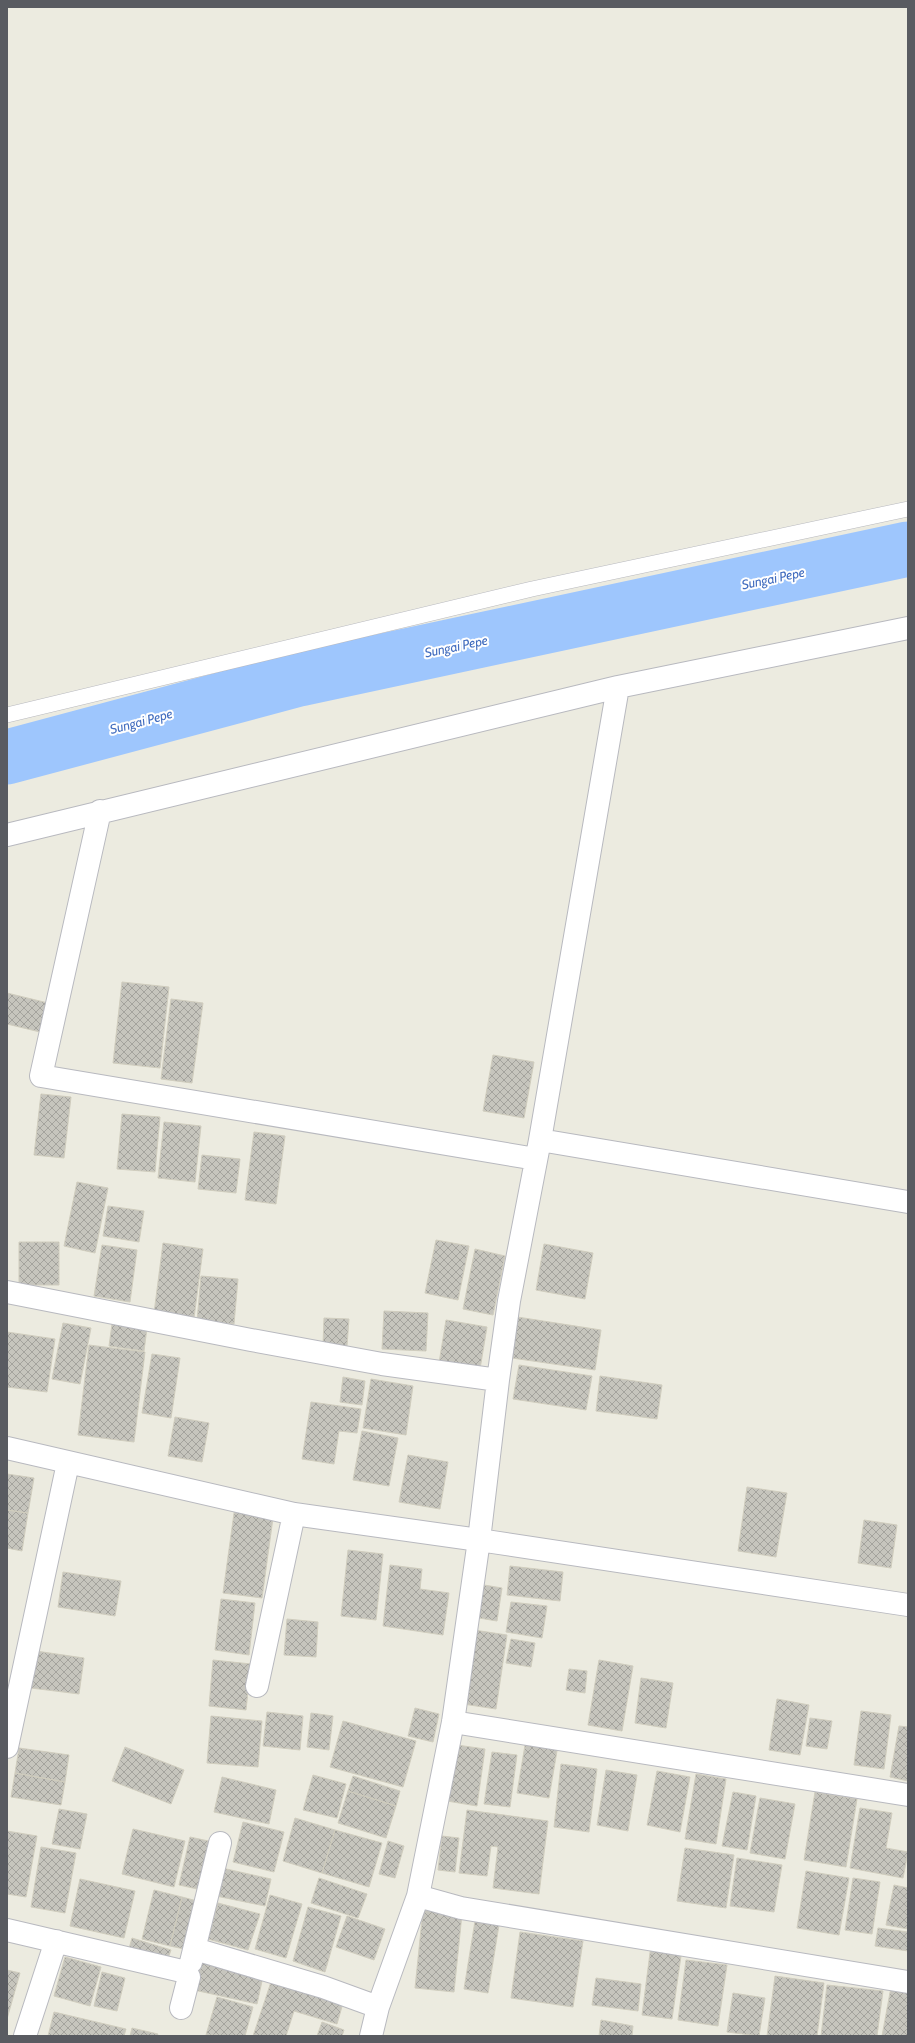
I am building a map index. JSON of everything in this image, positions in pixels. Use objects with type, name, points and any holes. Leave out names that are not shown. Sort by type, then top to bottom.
[{"type":"street","points":[[7,835],[100,811],[618,687],[908,628]]},
{"type":"street","points":[[371,2036],[378,2007],[418,1896],[453,1722],[479,1540],[509,1301],[538,1150],[618,687]]},
{"type":"street","points":[[100,811],[41,1076],[538,1150],[908,1202]]},
{"type":"street","points":[[7,1292],[266,1343],[382,1364],[498,1380]]},
{"type":"street","points":[[7,1448],[294,1514],[479,1540],[908,1605]]},
{"type":"street","points":[[7,1747],[68,1463]]},
{"type":"street","points":[[257,1686],[294,1514]]},
{"type":"street","points":[[453,1722],[908,1794]]},
{"type":"street","points":[[181,2008],[220,1843]]},
{"type":"street","points":[[418,1896],[461,1908],[908,1982]]},
{"type":"street","points":[[7,1930],[186,1972],[188,1974]]},
{"type":"street","points":[[25,2036],[56,1941]]},
{"type":"street","points":[[195,1949],[323,1987],[378,2007]]},
{"type":"lane","points":[[7,715],[532,589],[908,509]]},
{"type":"building","points":[[122,982],[169,987],[160,1068],[113,1063]]},
{"type":"building","points":[[7,993],[48,1003],[40,1032],[7,1024]]},
{"type":"building","points":[[171,999],[203,1003],[192,1083],[161,1079]]},
{"type":"building","points":[[493,1055],[534,1062],[524,1118],[483,1111]]},
{"type":"building","points":[[41,1094],[71,1097],[64,1158],[34,1155]]},
{"type":"building","points":[[122,1114],[160,1117],[155,1172],[117,1169]]},
{"type":"building","points":[[164,1122],[201,1126],[195,1182],[158,1178]]},
{"type":"building","points":[[254,1132],[285,1136],[276,1204],[245,1200]]},
{"type":"building","points":[[202,1155],[240,1159],[236,1193],[198,1189]]},
{"type":"building","points":[[77,1182],[108,1188],[95,1253],[64,1246]]},
{"type":"building","points":[[108,1206],[144,1211],[139,1242],[103,1236]]},
{"type":"building","points":[[436,1240],[469,1246],[458,1300],[425,1293]]},
{"type":"building","points":[[19,1242],[59,1242],[59,1285],[19,1285]]},
{"type":"building","points":[[163,1243],[203,1249],[194,1318],[154,1313]]},
{"type":"building","points":[[544,1244],[593,1253],[585,1299],[536,1290]]},
{"type":"building","points":[[102,1245],[137,1250],[130,1302],[94,1296]]},
{"type":"building","points":[[475,1249],[505,1256],[493,1315],[463,1309]]},
{"type":"building","points":[[201,1276],[238,1279],[234,1324],[197,1321]]},
{"type":"building","points":[[384,1311],[428,1313],[426,1351],[382,1349]]},
{"type":"building","points":[[511,1316],[601,1330],[595,1370],[505,1357]]},
{"type":"building","points":[[324,1318],[349,1319],[347,1346],[323,1345]]},
{"type":"building","points":[[446,1320],[487,1327],[480,1369],[439,1363]]},
{"type":"building","points":[[63,1323],[91,1328],[80,1384],[52,1379]]},
{"type":"building","points":[[112,1324],[147,1328],[144,1351],[109,1346]]},
{"type":"building","points":[[7,1332],[55,1339],[47,1392],[7,1387]]},
{"type":"building","points":[[89,1345],[145,1352],[134,1442],[78,1435]]},
{"type":"building","points":[[152,1354],[180,1358],[171,1418],[142,1413]]},
{"type":"building","points":[[519,1365],[592,1376],[586,1410],[513,1399]]},
{"type":"building","points":[[600,1376],[662,1385],[657,1419],[596,1411]]},
{"type":"building","points":[[343,1377],[365,1381],[362,1405],[340,1402]]},
{"type":"building","points":[[371,1379],[413,1386],[406,1435],[363,1428]]},
{"type":"building","points":[[311,1402],[361,1409],[357,1433],[339,1431],[334,1464],[302,1459]]},
{"type":"building","points":[[175,1417],[209,1423],[202,1462],[168,1456]]},
{"type":"building","points":[[362,1431],[398,1438],[389,1486],[353,1480]]},
{"type":"building","points":[[408,1455],[448,1462],[440,1509],[399,1502]]},
{"type":"building","points":[[7,1474],[34,1478],[28,1513],[7,1510]]},
{"type":"building","points":[[747,1487],[787,1493],[776,1557],[738,1551]]},
{"type":"building","points":[[235,1506],[274,1511],[262,1598],[223,1593]]},
{"type":"building","points":[[7,1510],[28,1513],[22,1551],[7,1548]]},
{"type":"building","points":[[864,1520],[897,1525],[891,1568],[858,1563]]},
{"type":"building","points":[[348,1550],[383,1554],[376,1620],[341,1616]]},
{"type":"building","points":[[390,1565],[422,1569],[420,1589],[449,1593],[443,1635],[383,1626]]},
{"type":"building","points":[[510,1566],[563,1572],[560,1601],[507,1595]]},
{"type":"building","points":[[63,1572],[121,1581],[115,1616],[58,1607]]},
{"type":"building","points":[[478,1584],[502,1588],[497,1621],[473,1617]]},
{"type":"building","points":[[221,1599],[255,1603],[249,1655],[215,1650]]},
{"type":"building","points":[[511,1602],[547,1606],[542,1638],[506,1632]]},
{"type":"building","points":[[287,1619],[318,1622],[316,1657],[284,1655]]},
{"type":"building","points":[[474,1630],[507,1635],[496,1709],[463,1704]]},
{"type":"building","points":[[511,1639],[535,1643],[531,1667],[506,1663]]},
{"type":"building","points":[[36,1651],[84,1658],[79,1694],[31,1688]]},
{"type":"building","points":[[213,1660],[251,1664],[246,1710],[209,1706]]},
{"type":"building","points":[[599,1660],[633,1666],[622,1731],[588,1725]]},
{"type":"building","points":[[569,1669],[587,1671],[585,1693],[566,1690]]},
{"type":"building","points":[[641,1678],[673,1683],[666,1728],[635,1723]]},
{"type":"building","points":[[777,1699],[809,1705],[800,1755],[769,1750]]},
{"type":"building","points":[[415,1708],[439,1714],[433,1742],[408,1736]]},
{"type":"building","points":[[861,1711],[891,1715],[884,1769],[854,1765]]},
{"type":"building","points":[[267,1712],[303,1716],[300,1750],[263,1746]]},
{"type":"building","points":[[311,1713],[333,1716],[329,1750],[307,1747]]},
{"type":"building","points":[[211,1716],[262,1721],[258,1767],[207,1763]]},
{"type":"building","points":[[810,1718],[832,1721],[827,1749],[806,1746]]},
{"type":"building","points":[[343,1721],[416,1741],[403,1787],[330,1767]]},
{"type":"building","points":[[899,1726],[908,1727],[908,1781],[890,1777]]},
{"type":"building","points":[[526,1739],[558,1745],[549,1798],[517,1793]]},
{"type":"building","points":[[450,1744],[485,1749],[477,1806],[441,1800]]},
{"type":"building","points":[[125,1747],[184,1770],[171,1804],[112,1781]]},
{"type":"building","points":[[19,1748],[69,1755],[65,1782],[15,1773]]},
{"type":"building","points":[[492,1752],[517,1755],[510,1807],[484,1804]]},
{"type":"building","points":[[561,1764],[597,1769],[589,1832],[554,1827]]},
{"type":"building","points":[[606,1770],[637,1775],[628,1831],[597,1825]]},
{"type":"building","points":[[657,1771],[690,1777],[680,1832],[647,1825]]},
{"type":"building","points":[[15,1773],[65,1782],[61,1805],[11,1797]]},
{"type":"building","points":[[696,1774],[726,1779],[716,1844],[685,1839]]},
{"type":"building","points":[[313,1775],[346,1784],[337,1818],[303,1810]]},
{"type":"building","points":[[353,1776],[400,1791],[396,1806],[348,1791]]},
{"type":"building","points":[[222,1777],[276,1790],[269,1824],[214,1812]]},
{"type":"building","points":[[348,1791],[396,1806],[386,1838],[338,1823]]},
{"type":"building","points":[[733,1792],[756,1796],[747,1850],[722,1846]]},
{"type":"building","points":[[815,1792],[857,1799],[846,1867],[804,1860]]},
{"type":"building","points":[[760,1798],[795,1804],[785,1859],[750,1853]]},
{"type":"building","points":[[860,1808],[892,1813],[886,1848],[908,1852],[903,1878],[850,1868]]},
{"type":"building","points":[[59,1809],[87,1814],[80,1849],[52,1844]]},
{"type":"building","points":[[467,1810],[548,1821],[539,1894],[493,1888],[498,1847],[491,1846],[487,1876],[459,1873]]},
{"type":"building","points":[[295,1818],[335,1830],[322,1873],[283,1861]]},
{"type":"building","points":[[243,1822],[284,1832],[274,1872],[233,1862]]},
{"type":"building","points":[[133,1829],[185,1841],[174,1887],[122,1874]]},
{"type":"building","points":[[335,1830],[382,1843],[369,1887],[322,1873]]},
{"type":"building","points":[[7,1831],[37,1836],[26,1897],[7,1894]]},
{"type":"building","points":[[442,1836],[459,1838],[455,1872],[438,1870]]},
{"type":"building","points":[[190,1837],[213,1842],[202,1890],[179,1885]]},
{"type":"building","points":[[388,1841],[404,1846],[395,1878],[379,1874]]},
{"type":"building","points":[[41,1847],[76,1853],[65,1913],[31,1907]]},
{"type":"building","points":[[685,1848],[734,1855],[726,1908],[677,1901]]},
{"type":"building","points":[[737,1858],[782,1865],[774,1912],[730,1906]]},
{"type":"building","points":[[222,1868],[271,1879],[265,1906],[216,1896]]},
{"type":"building","points":[[806,1871],[849,1878],[839,1935],[797,1928]]},
{"type":"building","points":[[319,1878],[367,1894],[358,1918],[311,1903]]},
{"type":"building","points":[[853,1878],[880,1882],[872,1934],[845,1930]]},
{"type":"building","points":[[80,1879],[135,1891],[124,1938],[70,1926]]},
{"type":"building","points":[[894,1885],[908,1888],[908,1929],[886,1925]]},
{"type":"building","points":[[154,1890],[182,1897],[170,1946],[142,1939]]},
{"type":"building","points":[[270,1895],[302,1904],[286,1958],[255,1949]]},
{"type":"building","points":[[182,1897],[201,1902],[189,1950],[170,1946]]},
{"type":"building","points":[[218,1903],[260,1914],[248,1950],[208,1939]]},
{"type":"building","points":[[308,1907],[341,1916],[325,1972],[293,1961]]},
{"type":"building","points":[[423,1910],[462,1914],[454,1992],[415,1988]]},
{"type":"building","points":[[347,1916],[385,1929],[374,1960],[336,1947]]},
{"type":"building","points":[[475,1921],[499,1925],[488,1993],[464,1989]]},
{"type":"building","points":[[878,1928],[908,1932],[908,1951],[875,1946]]},
{"type":"building","points":[[520,1932],[583,1941],[573,2007],[511,1998]]},
{"type":"building","points":[[132,1938],[171,1950],[166,1964],[128,1952]]},
{"type":"building","points":[[651,1945],[682,1949],[672,2019],[642,2015]]},
{"type":"building","points":[[65,1957],[101,1967],[90,2006],[54,1996]]},
{"type":"building","points":[[201,1958],[264,1972],[257,2004],[194,1990]]},
{"type":"building","points":[[686,1960],[727,1965],[718,2026],[678,2020]]},
{"type":"building","points":[[7,1970],[20,1973],[7,2019]]},
{"type":"building","points":[[102,1972],[125,1978],[117,2011],[94,2006]]},
{"type":"building","points":[[775,1976],[824,1983],[817,2036],[767,2036]]},
{"type":"building","points":[[596,1978],[641,1984],[638,2011],[592,2005]]},
{"type":"building","points":[[271,1982],[343,2003],[337,2024],[294,2011],[286,2036],[253,2036]]},
{"type":"building","points":[[827,1985],[883,1991],[877,2036],[821,2036]]},
{"type":"building","points":[[891,1987],[908,1990],[908,2036],[882,2036]]},
{"type":"building","points":[[733,1993],[765,1998],[759,2036],[727,2032]]},
{"type":"building","points":[[217,1997],[253,2007],[245,2036],[206,2035]]},
{"type":"building","points":[[54,2012],[126,2029],[124,2036],[48,2036]]},
{"type":"building","points":[[601,2020],[633,2026],[632,2036],[599,2036]]},
{"type":"building","points":[[322,2022],[344,2030],[342,2036],[317,2036]]},
{"type":"building","points":[[132,2028],[158,2034],[157,2036],[130,2036]]},
{"type":"waterway","name":"Sungai Pepe","points":[[7,757],[299,679],[908,549]]}]
